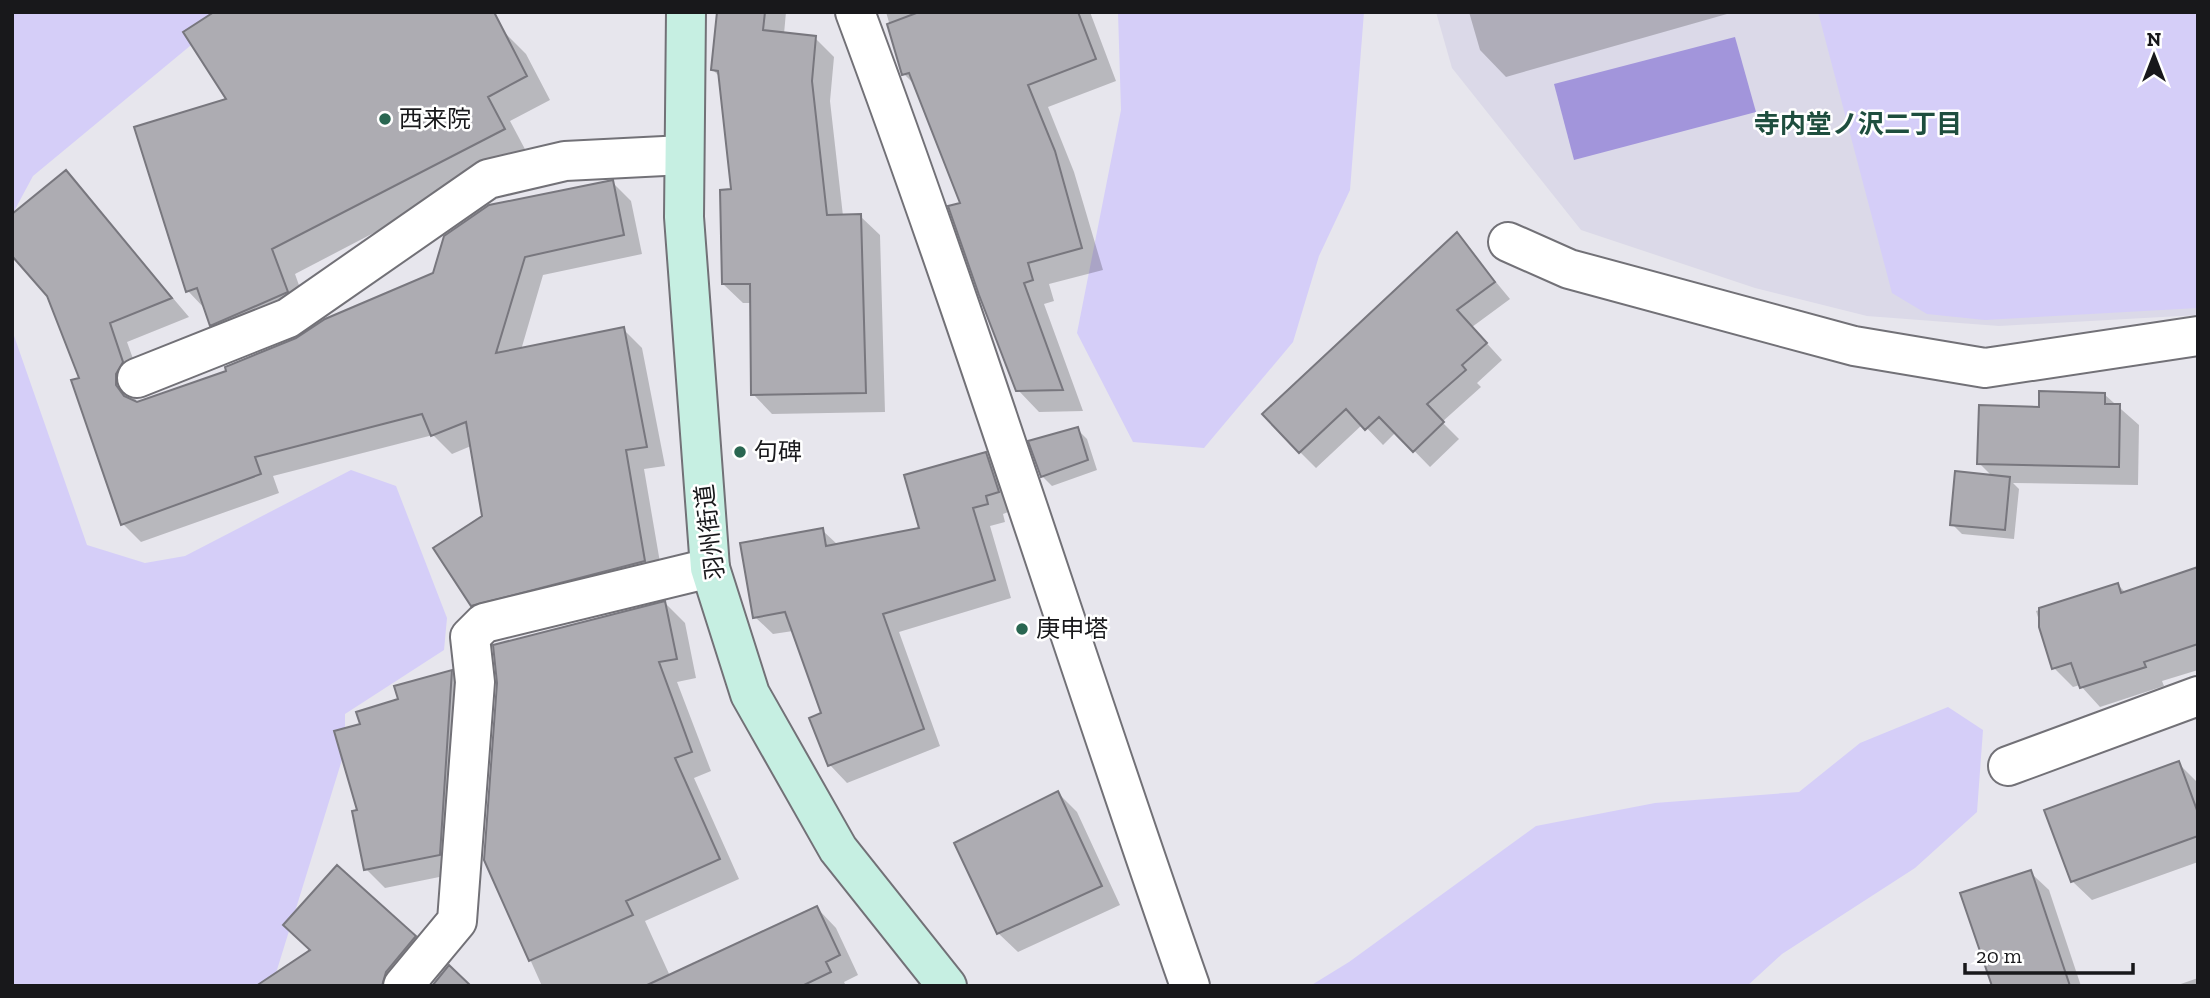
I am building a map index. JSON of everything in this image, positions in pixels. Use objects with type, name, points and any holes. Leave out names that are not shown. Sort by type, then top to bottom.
[{"type":"street","name":"羽州街道","points":[[686,12],[684,218],[710,568],[750,694],[838,849],[947,986]]},
{"type":"street","points":[[855,12],[914,169],[1125,803],[1190,986]]},
{"type":"street","points":[[137,377],[288,318],[488,179],[565,161],[684,155]]},
{"type":"street","points":[[1508,242],[1569,269],[1854,346],[1985,368],[2198,336]]},
{"type":"street","points":[[403,986],[457,921],[475,682],[470,637],[484,623],[710,568]]},
{"type":"street","points":[[2008,765],[2198,696]]},
{"type":"shaded area","points":[[12,12],[231,12],[33,176],[12,215]]},
{"type":"shaded area","points":[[1118,12],[1364,12],[1350,190],[1319,256],[1293,342],[1204,448],[1133,442],[1077,333],[1121,110]]},
{"type":"shaded area","points":[[1436,12],[2198,12],[2198,315],[1999,326],[1867,316],[1755,288],[1581,230],[1452,68]]},
{"type":"shaded area","points":[[1818,12],[2198,12],[2198,308],[1985,320],[1927,314],[1892,293]]},
{"type":"shaded area","points":[[1735,37],[1756,112],[1574,160],[1554,84]]},
{"type":"shaded area","points":[[12,330],[87,545],[145,563],[185,556],[351,470],[396,486],[447,618],[444,650],[345,714],[345,750],[272,986],[12,986]]},
{"type":"shaded area","points":[[1948,707],[1983,730],[1977,812],[1915,868],[1782,954],[1747,986],[1310,986],[1349,962],[1536,826],[1655,803],[1799,792],[1860,743]]},
{"type":"building","points":[[214,12],[494,12],[527,76],[488,97],[505,129],[272,249],[288,292],[210,326],[197,288],[186,292],[134,127],[226,99],[183,32]]},
{"type":"building","points":[[717,12],[765,12],[763,30],[816,36],[812,81],[827,215],[861,214],[866,393],[751,395],[750,284],[722,284],[720,190],[731,189],[718,71],[711,70]]},
{"type":"building","points":[[919,12],[1078,12],[1096,59],[1028,85],[1055,151],[1082,248],[1028,263],[1033,280],[1024,283],[1063,390],[1016,391],[979,295],[948,206],[960,203],[909,73],[902,75],[887,24]]},
{"type":"building","points":[[66,170],[172,298],[110,323],[123,362],[116,374],[116,385],[124,396],[137,402],[226,371],[225,367],[296,338],[325,319],[433,273],[444,236],[489,205],[613,180],[624,235],[525,257],[496,353],[624,327],[647,447],[626,450],[645,561],[471,606],[433,548],[482,516],[466,422],[431,436],[422,414],[255,457],[261,474],[121,525],[71,380],[79,378],[47,296],[12,256],[12,214]]},
{"type":"building","points":[[1457,232],[1495,282],[1457,310],[1487,343],[1462,365],[1466,370],[1427,404],[1444,422],[1413,452],[1379,417],[1365,430],[1346,409],[1299,453],[1262,414]]},
{"type":"building","points":[[2039,391],[2105,393],[2105,404],[2120,404],[2119,467],[1977,464],[1979,405],[2039,407]]},
{"type":"building","points":[[1078,427],[1088,460],[1041,477],[1028,441]]},
{"type":"building","points":[[986,452],[999,492],[986,496],[988,504],[973,508],[995,580],[883,614],[924,729],[828,766],[809,718],[821,713],[785,612],[753,618],[740,543],[823,528],[826,546],[919,528],[904,475]]},
{"type":"building","points":[[1955,471],[2010,477],[2005,530],[1950,525]]},
{"type":"building","points":[[2198,567],[2198,644],[2144,662],[2146,667],[2080,688],[2071,663],[2052,669],[2039,627],[2039,608],[2118,583],[2121,593]]},
{"type":"building","points":[[665,601],[677,659],[659,662],[692,752],[675,758],[720,859],[626,901],[633,915],[529,961],[484,860],[497,683],[493,645]]},
{"type":"building","points":[[452,670],[440,855],[364,870],[352,811],[357,810],[334,731],[360,724],[356,712],[398,699],[394,686]]},
{"type":"building","points":[[2179,761],[2198,813],[2198,836],[2071,882],[2044,810]]},
{"type":"building","points":[[1058,791],[1102,886],[997,934],[954,843]]},
{"type":"building","points":[[337,865],[416,936],[386,972],[382,986],[256,986],[310,950],[283,925]]},
{"type":"building","points":[[2031,870],[2070,986],[1992,986],[1960,893]]},
{"type":"building","points":[[817,906],[840,955],[826,962],[831,972],[802,986],[645,986]]},
{"type":"building","points":[[449,965],[471,986],[432,986]]},
{"type":"place","name":"西来院","points":[[385,119]]},
{"type":"place","name":"句碑","points":[[740,452]]},
{"type":"place","name":"庚申塔","points":[[1022,629]]},
{"type":"district","name":"寺内堂ノ沢二丁目","points":[[1858,124]]}]
